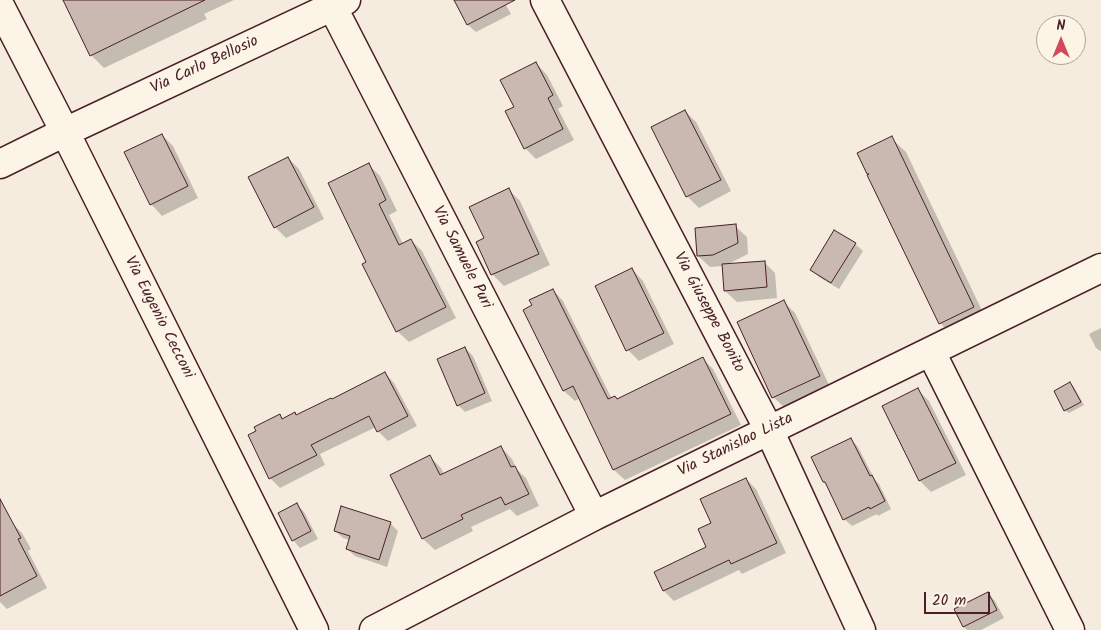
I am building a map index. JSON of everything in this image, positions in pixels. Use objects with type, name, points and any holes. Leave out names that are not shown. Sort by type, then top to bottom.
[{"type":"street","name":"Via Giuseppe Bonito","points":[[545,0],[769,430],[861,630]]},
{"type":"street","name":"Via Carlo Bellosio","points":[[0,164],[335,2]]},
{"type":"street","name":"Via Samuele Puri","points":[[335,2],[594,516]]},
{"type":"street","name":"Via Eugenio Cecconi","points":[[0,6],[314,630]]},
{"type":"street","name":"Via Stanislao Lista","points":[[374,630],[594,516],[1101,268]]},
{"type":"street","points":[[931,352],[1070,630]]},
{"type":"building","points":[[63,0],[205,0],[90,56]]},
{"type":"building","points":[[454,0],[515,0],[467,25]]},
{"type":"building","points":[[536,62],[553,95],[548,98],[563,129],[524,149],[505,111],[514,107],[500,80]]},
{"type":"building","points":[[685,110],[721,180],[686,197],[651,127]]},
{"type":"building","points":[[162,134],[188,186],[150,205],[124,152]]},
{"type":"building","points":[[892,136],[974,307],[939,324],[867,175],[869,174],[867,174],[857,153]]},
{"type":"building","points":[[288,157],[314,207],[274,228],[248,177]]},
{"type":"building","points":[[369,163],[386,200],[379,204],[399,245],[411,239],[446,307],[396,332],[362,264],[366,262],[328,183]]},
{"type":"building","points":[[509,188],[539,254],[491,275],[476,242],[484,238],[469,207]]},
{"type":"building","points":[[736,224],[738,243],[713,255],[697,256],[695,228]]},
{"type":"building","points":[[834,230],[856,243],[831,283],[810,270]]},
{"type":"building","points":[[765,261],[767,287],[724,291],[722,264]]},
{"type":"building","points":[[632,268],[664,333],[626,351],[595,286]]},
{"type":"building","points":[[553,289],[608,399],[615,396],[617,399],[703,357],[731,414],[613,470],[573,386],[563,391],[523,310],[532,305],[529,300]]},
{"type":"building","points":[[784,300],[820,376],[772,398],[737,322]]},
{"type":"building","points":[[465,347],[485,393],[457,406],[437,359]]},
{"type":"building","points":[[385,372],[408,416],[377,432],[369,416],[311,445],[317,455],[269,479],[248,435],[256,431],[254,427],[280,414],[282,419],[295,412],[296,415]]},
{"type":"building","points":[[1070,382],[1081,402],[1064,411],[1054,391]]},
{"type":"building","points":[[918,388],[956,463],[919,481],[882,406]]},
{"type":"building","points":[[851,438],[885,501],[843,520],[811,457]]},
{"type":"building","points":[[501,446],[511,467],[515,466],[529,494],[505,505],[501,497],[461,515],[463,519],[422,539],[390,475],[430,455],[440,475]]},
{"type":"building","points":[[746,478],[777,543],[731,564],[729,560],[663,591],[654,572],[706,547],[698,529],[711,523],[700,499]]},
{"type":"building","points":[[0,499],[21,538],[18,539],[37,576],[0,596]]},
{"type":"building","points":[[297,503],[311,531],[292,541],[278,513]]},
{"type":"building","points":[[341,506],[391,522],[379,560],[346,549],[350,536],[334,531]]},
{"type":"building","points":[[988,592],[997,610],[963,627],[954,609]]}]
